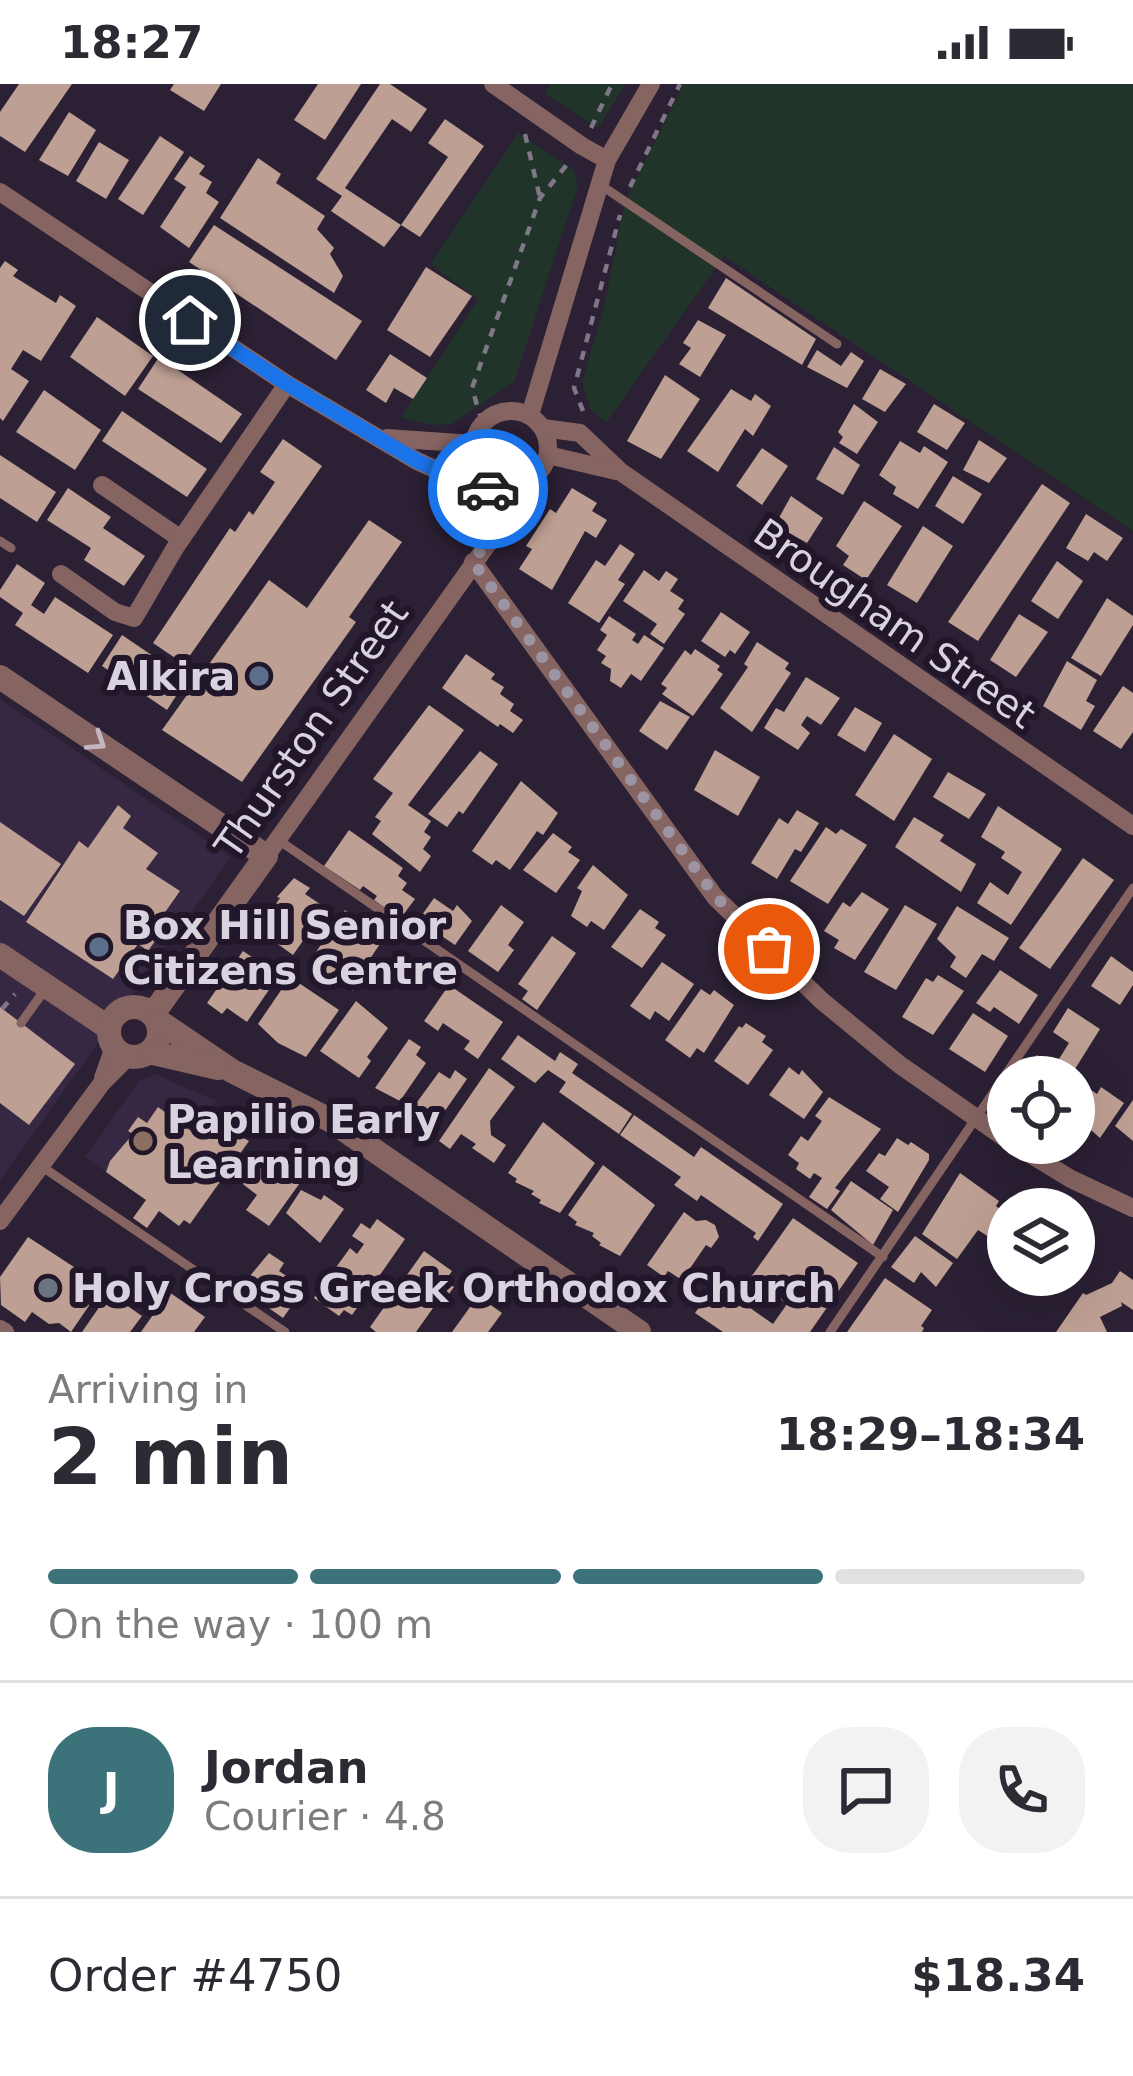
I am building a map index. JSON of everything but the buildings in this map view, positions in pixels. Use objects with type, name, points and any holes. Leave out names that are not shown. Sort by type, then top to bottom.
[{"type":"street","points":[[493,84],[608,160]]},
{"type":"street","points":[[0,193],[287,384],[417,461],[448,475],[484,474],[504,484],[523,483],[543,464],[537,421],[599,184],[651,84]]},
{"type":"street","points":[[61,574],[115,612],[134,618],[181,539],[287,384]]},
{"type":"street","points":[[485,544],[484,474],[474,459],[473,444],[482,422],[505,410],[580,433]]},
{"type":"street","name":"Brougham Street","points":[[580,433],[621,472],[1133,826]]},
{"type":"street","points":[[382,438],[473,444]]},
{"type":"street","name":"Brougham Street","points":[[543,464],[621,472]]},
{"type":"street","name":"Thurston Street","points":[[155,1017],[543,464]]},
{"type":"street","points":[[102,485],[181,539]]},
{"type":"street","points":[[473,562],[716,897],[822,1001],[987,1128]]},
{"type":"street","points":[[0,677],[272,847]]},
{"type":"street","points":[[0,955],[125,1046],[232,1071]]},
{"type":"street","points":[[125,1046],[118,1012],[130,1007],[155,1017],[232,1071],[330,1120],[639,1332]]},
{"type":"street","points":[[0,1221],[125,1046],[160,1034],[155,1017]]},
{"type":"street","points":[[1047,1164],[1133,1208]]},
{"type":"lane","points":[[599,184],[836,344]]},
{"type":"lane","points":[[0,541],[11,548]]},
{"type":"lane","points":[[272,847],[883,1257]]},
{"type":"lane","points":[[830,1332],[1133,888]]},
{"type":"lane","points":[[21,1023],[46,986]]},
{"type":"lane","points":[[40,1166],[284,1332]]},
{"type":"path","points":[[482,422],[472,388],[540,198],[582,146],[612,84]]},
{"type":"path","points":[[580,433],[584,411],[574,388],[581,351],[625,201],[680,84]]},
{"type":"path","points":[[518,101],[540,198]]},
{"type":"shaded area","points":[[0,699],[231,857],[0,1180]]},
{"type":"shaded area","name":"Papilio Early Learning","points":[[155,1074],[216,1101],[146,1200],[85,1157],[139,1081]]},
{"type":"green space","points":[[551,84],[626,84],[598,128],[545,94]]},
{"type":"green space","points":[[684,84],[1133,84],[1133,531],[724,256],[606,423],[590,409],[582,382],[605,303],[625,201]]},
{"type":"green space","points":[[518,133],[574,170],[578,186],[514,382],[452,424],[401,418],[478,299],[430,264]]},
{"type":"way so far","points":[[488,489],[485,544],[473,562],[716,897],[769,949]]},
{"type":"place","name":"Alkira","points":[[259,676]]},
{"type":"place","name":"Box Hill Senior Citizens Centre","points":[[99,947]]},
{"type":"place","name":"Papilio Early Learning","points":[[143,1141]]},
{"type":"place","name":"Holy Cross Greek Orthodox Church","points":[[48,1288]]},
{"type":"route","points":[[190,320],[417,461],[448,475],[482,472],[488,489]]}]
